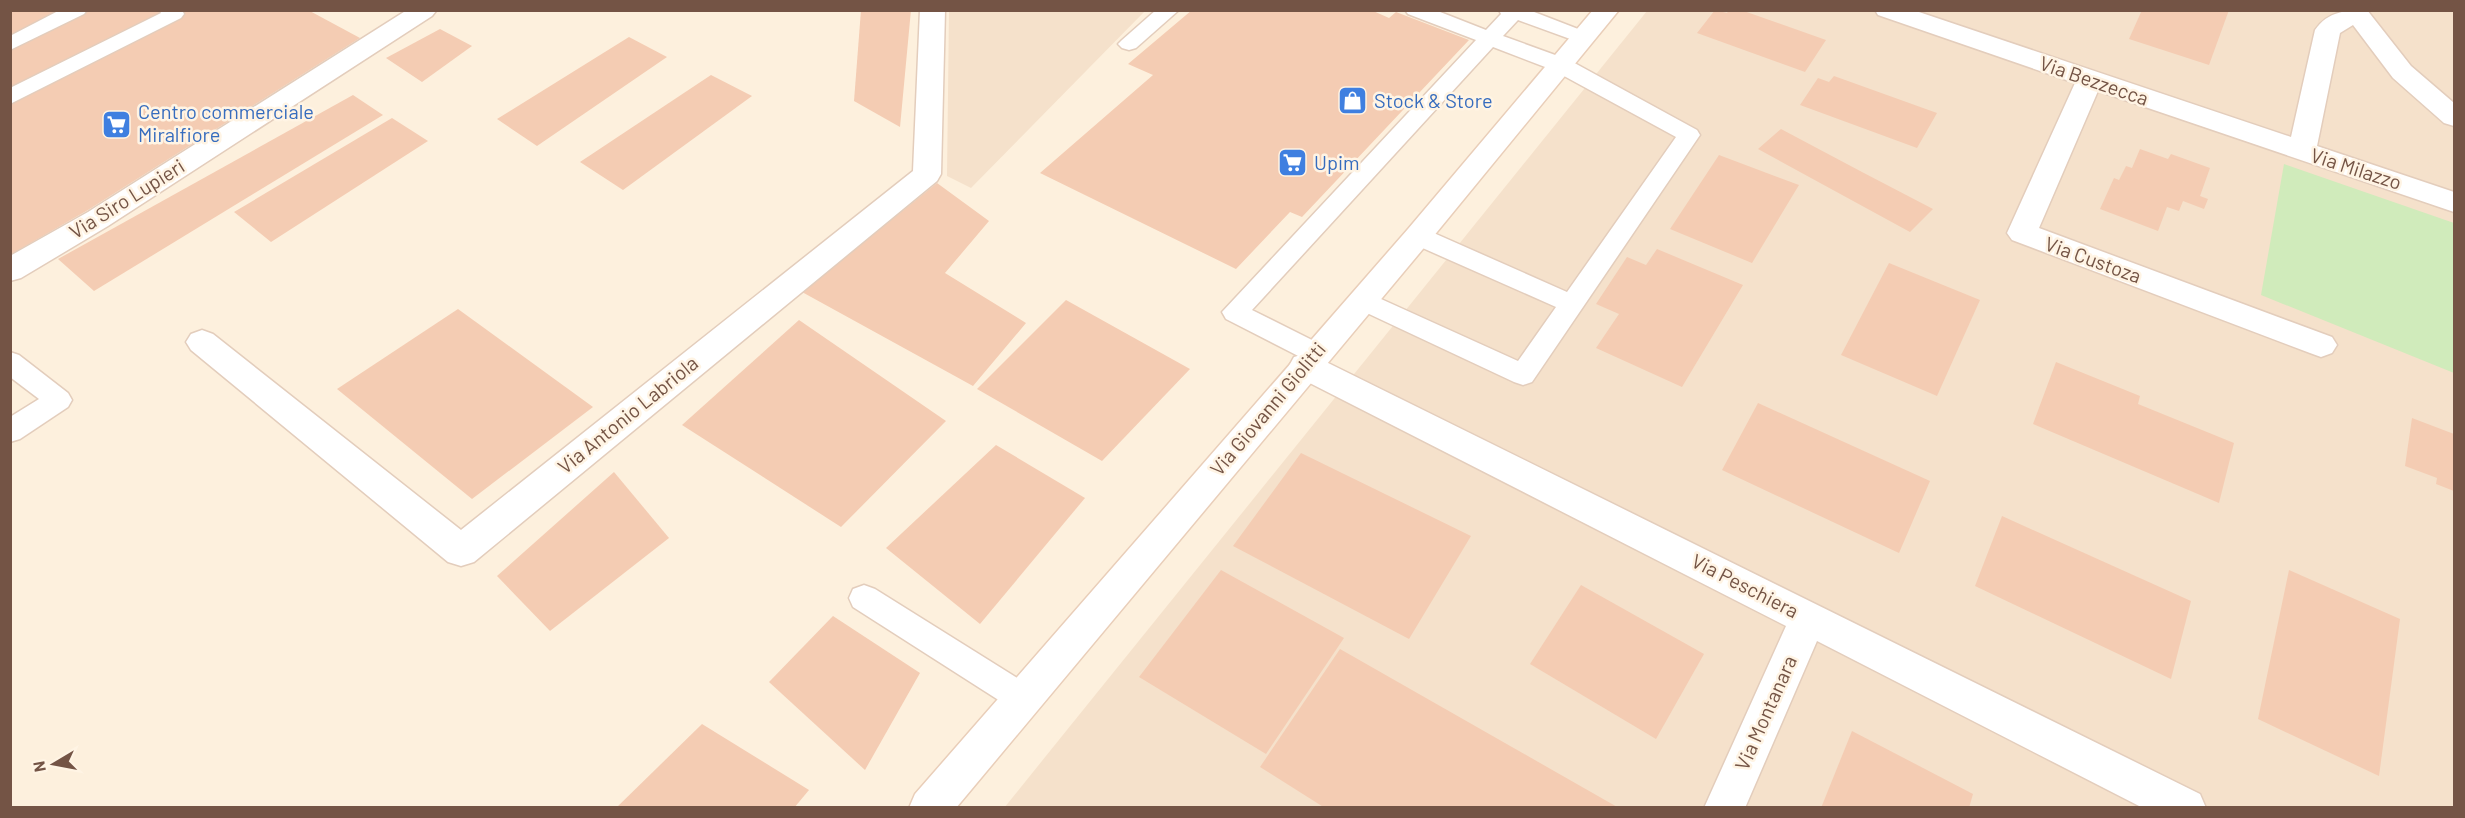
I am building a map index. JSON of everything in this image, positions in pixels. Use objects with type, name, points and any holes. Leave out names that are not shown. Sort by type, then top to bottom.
[{"type":"street","name":"Via Siro Lupieri","points":[[10,270],[98,219],[423,11],[420,10]]},
{"type":"street","name":"Via Antonio Labriola","points":[[202,342],[461,551],[927,174],[933,10]]},
{"type":"street","name":"Via Giovanni Giolitti","points":[[929,807],[1310,359],[1418,236],[1607,10]]},
{"type":"street","name":"Via Bezzecca","points":[[1887,10],[2302,151]]},
{"type":"street","name":"Via Milazzo","points":[[2454,117],[2402,72],[2354,12],[2328,30],[2302,151],[2454,202]]},
{"type":"street","name":"Via Custoza","points":[[2090,79],[2022,233],[2321,345]]},
{"type":"street","name":"Via Peschiera","points":[[1310,359],[1808,618],[2186,807]]},
{"type":"street","name":"Via Montanara","points":[[1724,807],[1808,618]]},
{"type":"lane","points":[[10,44],[77,10]]},
{"type":"lane","points":[[10,98],[174,14],[169,10]]},
{"type":"lane","points":[[1129,44],[1169,10]]},
{"type":"lane","points":[[1361,300],[1523,375],[1689,135],[1561,65],[1415,10]]},
{"type":"lane","points":[[1310,359],[1235,312],[1490,38],[1511,11],[1584,38]]},
{"type":"lane","points":[[1418,236],[1572,303]]},
{"type":"lane","points":[[10,362],[59,400],[10,431]]},
{"type":"lane","points":[[864,598],[1022,698]]},
{"type":"shaded area","points":[[949,10],[1145,11],[971,188],[947,176]]},
{"type":"shaded area","points":[[1647,11],[2454,11],[2454,807],[1004,808]]},
{"type":"green space","points":[[2284,164],[2454,223],[2454,373],[2261,295]]},
{"type":"building","name":"Centro commerciale Miralfiore","points":[[10,10],[308,10],[360,38],[88,210],[10,255]]},
{"type":"building","points":[[861,10],[911,10],[900,127],[854,101]]},
{"type":"building","points":[[1192,10],[1371,10],[1389,18],[1396,12],[1469,40],[1302,217],[1290,212],[1236,269],[1040,173],[1153,75],[1128,64]]},
{"type":"building","points":[[1715,10],[1727,13],[1729,10],[1741,10],[1826,40],[1805,72],[1697,33]]},
{"type":"building","points":[[2142,10],[2229,10],[2209,65],[2129,39]]},
{"type":"building","points":[[440,29],[472,46],[422,82],[386,58]]},
{"type":"building","points":[[629,37],[667,57],[537,146],[497,119]]},
{"type":"building","points":[[711,75],[752,96],[623,190],[580,162]]},
{"type":"building","points":[[1834,76],[1937,113],[1917,148],[1800,105],[1818,78],[1829,82]]},
{"type":"building","points":[[353,95],[383,115],[94,291],[58,259]]},
{"type":"building","points":[[392,118],[428,141],[271,242],[234,212]]},
{"type":"building","points":[[1781,129],[1933,209],[1910,232],[1758,149]]},
{"type":"building","points":[[2140,149],[2168,159],[2171,154],[2210,168],[2200,196],[2208,199],[2204,209],[2183,201],[2179,211],[2167,207],[2158,231],[2100,209],[2114,178],[2119,180],[2126,166],[2132,168]]},
{"type":"building","points":[[1719,155],[1799,185],[1752,263],[1670,229]]},
{"type":"building","points":[[937,183],[989,221],[945,273],[1026,323],[973,386],[802,292]]},
{"type":"building","points":[[1657,249],[1743,285],[1682,387],[1596,348],[1619,314],[1596,304],[1627,257],[1646,265]]},
{"type":"building","points":[[1889,263],[1980,300],[1937,396],[1841,355]]},
{"type":"building","points":[[1066,300],[1190,369],[1102,461],[977,389]]},
{"type":"building","points":[[458,309],[593,407],[472,499],[337,389]]},
{"type":"building","points":[[799,320],[946,421],[841,527],[682,425]]},
{"type":"building","points":[[2056,362],[2140,396],[2138,404],[2234,443],[2219,503],[2033,424]]},
{"type":"building","points":[[1758,403],[1930,481],[1899,553],[1722,470]]},
{"type":"building","points":[[2412,418],[2454,434],[2454,491],[2436,484],[2437,478],[2405,466]]},
{"type":"building","points":[[996,445],[1085,498],[980,624],[886,548]]},
{"type":"building","points":[[1301,453],[1471,536],[1409,639],[1233,546]]},
{"type":"building","points":[[614,472],[669,538],[550,631],[497,576]]},
{"type":"building","points":[[2002,516],[2191,601],[2171,679],[1975,586]]},
{"type":"building","points":[[1221,570],[1344,638],[1266,754],[1139,677]]},
{"type":"building","points":[[2289,570],[2400,619],[2379,776],[2258,719]]},
{"type":"building","points":[[1581,585],[1704,654],[1656,739],[1530,664]]},
{"type":"building","points":[[833,616],[920,673],[865,770],[769,682]]},
{"type":"building","points":[[1340,649],[1619,808],[1325,808],[1260,767]]},
{"type":"building","points":[[702,724],[809,790],[794,808],[616,808]]},
{"type":"building","points":[[1852,731],[1973,794],[1969,808],[1821,808]]},
{"type":"place","name":"Stock & Store","points":[[1353,101]]},
{"type":"place","name":"Centro commerciale Miralfiore","points":[[117,124]]},
{"type":"place","name":"Upim","points":[[1293,163]]}]
